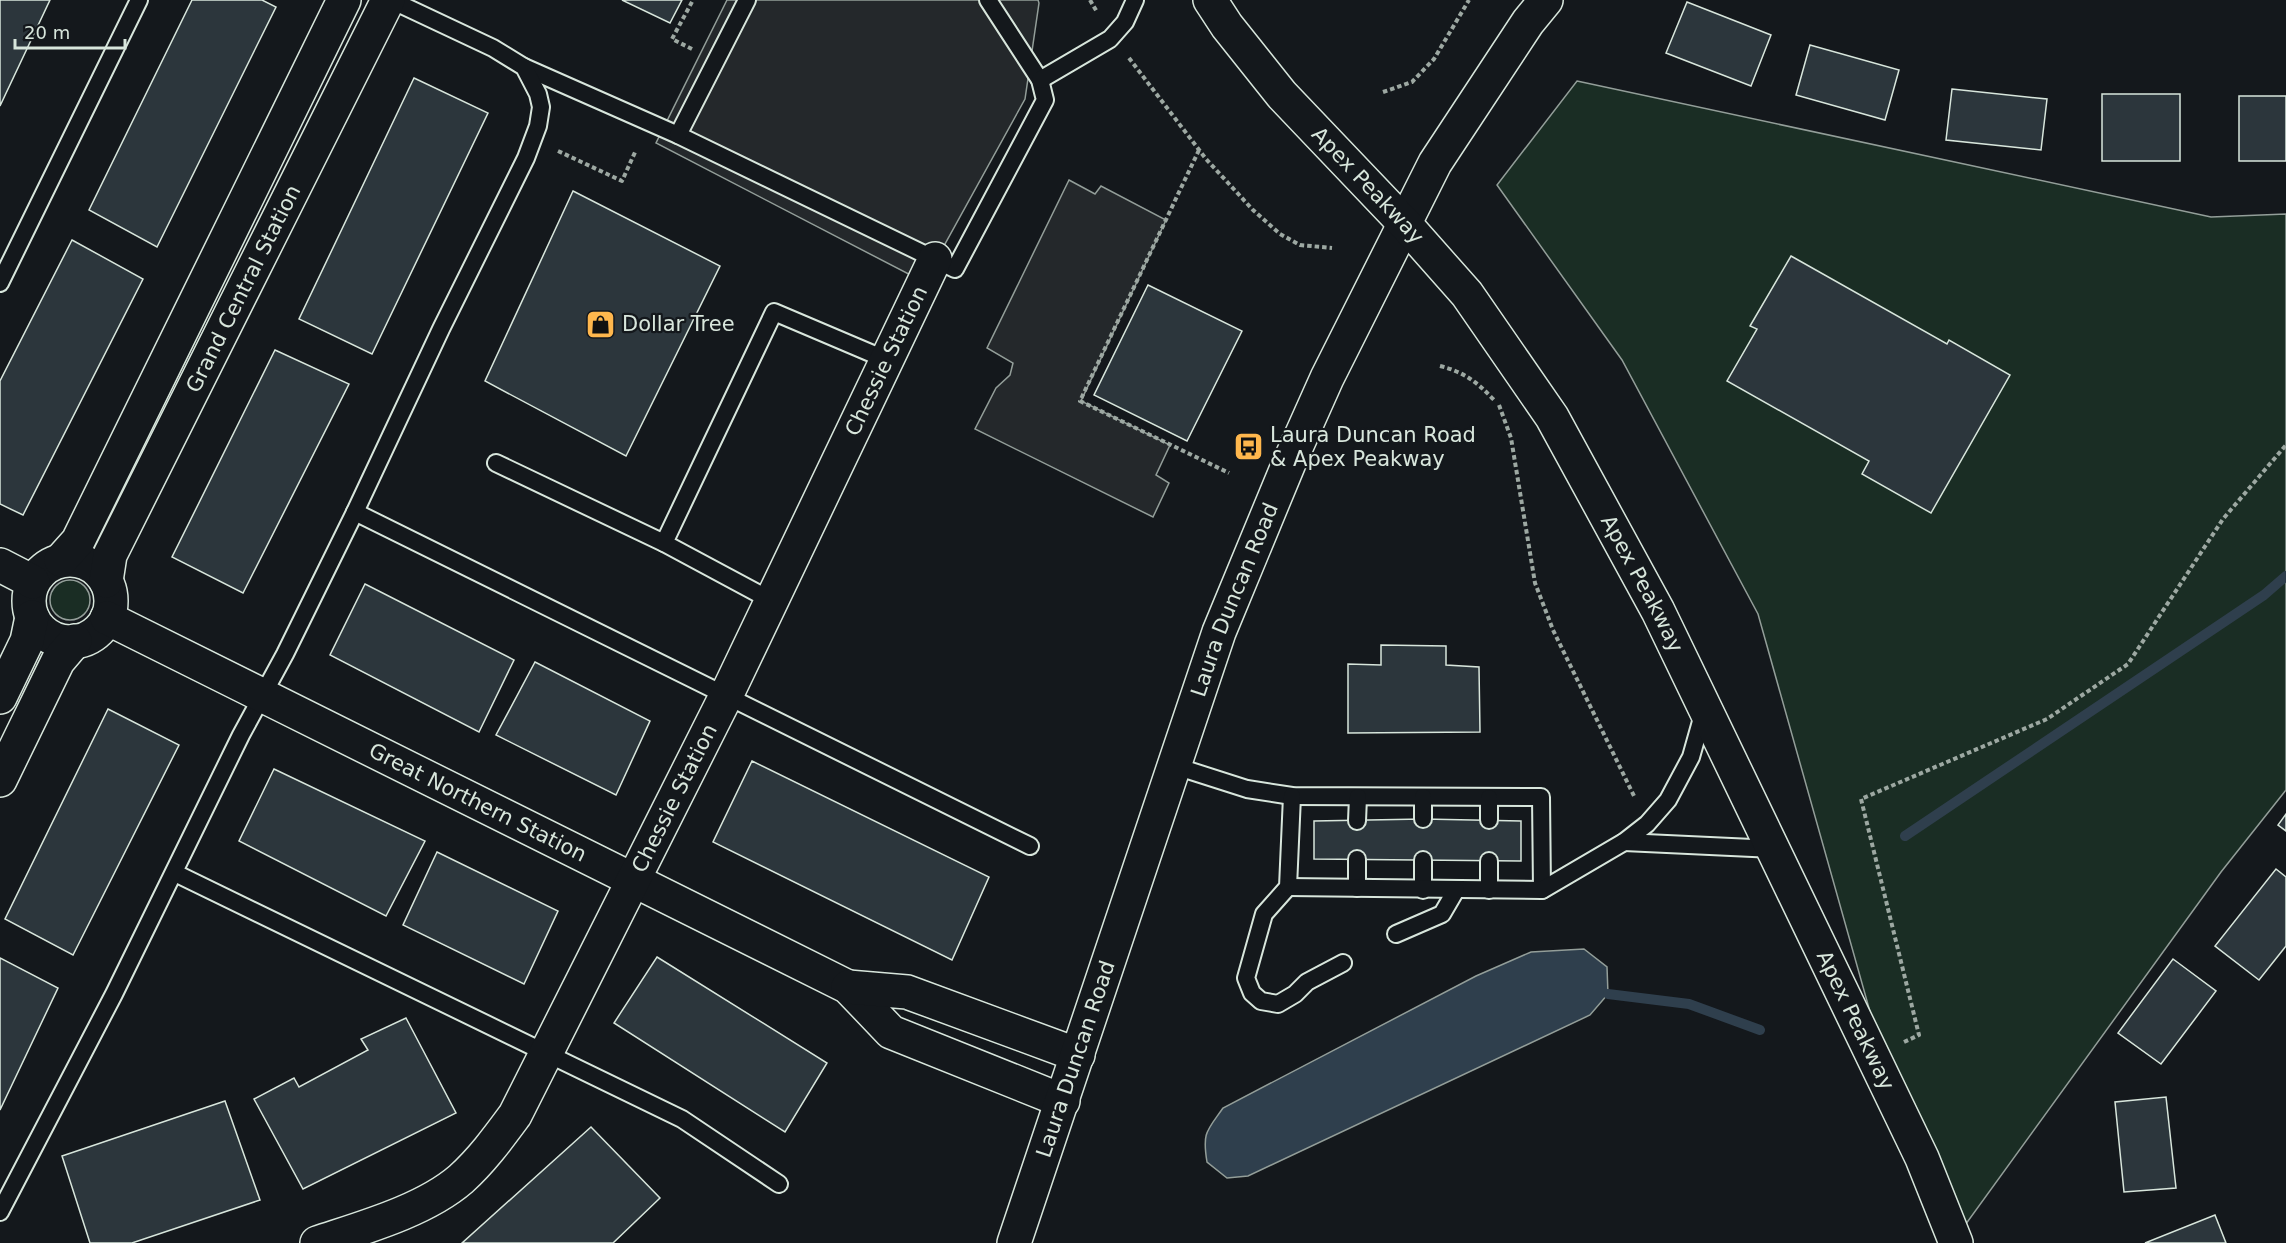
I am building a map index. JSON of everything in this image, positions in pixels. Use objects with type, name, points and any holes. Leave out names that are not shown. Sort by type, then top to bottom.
[{"type":"street","name":"Grand Central Station","points":[[61,560],[78,541],[344,0]]},
{"type":"street","name":"Grand Central Station","points":[[106,581],[110,555],[389,0]]},
{"type":"street","name":"Apex Peakway","points":[[1210,0],[1227,26],[1281,95],[1405,224],[1467,294],[1552,417],[1658,611],[1705,707],[1922,1158],[1956,1243]]},
{"type":"street","name":"Laura Duncan Road","points":[[1014,1243],[1219,632],[1289,464],[1327,378],[1435,163],[1528,22],[1546,0]]},
{"type":"street","name":"Chessie Station","points":[[316,1243],[380,1222],[422,1203],[459,1180],[487,1153],[515,1115],[726,696],[935,259]]},
{"type":"street","points":[[0,697],[27,641],[32,617],[29,600],[33,582],[44,568],[61,560],[74,560],[87,563],[98,570],[106,581],[111,606],[107,618],[94,634],[75,641],[64,642],[45,634],[32,617]]},
{"type":"street","points":[[0,565],[33,582]]},
{"type":"street","name":"Great Northern Station","points":[[107,618],[848,987],[891,1032],[1063,1101]]},
{"type":"street","points":[[0,780],[58,661],[75,641]]},
{"type":"street","name":"Great Northern Station","points":[[848,987],[906,992],[1078,1055]]},
{"type":"lane","points":[[0,283],[139,0]]},
{"type":"lane","points":[[389,0],[493,48],[524,67],[678,135],[955,269],[1046,100],[1040,80],[988,0]]},
{"type":"lane","points":[[678,135],[747,0]]},
{"type":"lane","points":[[1040,80],[1110,39],[1125,22],[1135,0]]},
{"type":"lane","points":[[0,1212],[175,873],[262,694],[285,654],[530,148],[538,126],[541,107],[538,94],[524,67]]},
{"type":"lane","points":[[664,543],[774,312],[887,360]]},
{"type":"lane","points":[[496,463],[664,543],[771,601]]},
{"type":"lane","points":[[355,512],[1030,846]]},
{"type":"lane","points":[[1288,887],[1542,890],[1624,842],[1647,824],[1668,800],[1691,757],[1705,707]]},
{"type":"lane","points":[[1175,766],[1246,789],[1292,796],[1541,797],[1542,890]]},
{"type":"lane","points":[[1292,796],[1288,887],[1264,914],[1246,978],[1252,993],[1261,1001],[1278,1004],[1295,994],[1307,982],[1343,963]]},
{"type":"lane","points":[[1357,821],[1358,796]]},
{"type":"lane","points":[[1423,797],[1423,819]]},
{"type":"lane","points":[[1490,798],[1490,820]]},
{"type":"lane","points":[[1624,842],[1774,849]]},
{"type":"lane","points":[[1357,859],[1357,888]]},
{"type":"lane","points":[[1423,860],[1423,890]]},
{"type":"lane","points":[[1489,890],[1490,861]]},
{"type":"lane","points":[[175,873],[682,1119],[779,1184]]},
{"type":"lane","points":[[1396,934],[1442,914],[1456,890]]},
{"type":"path","points":[[693,0],[672,39],[693,49]]},
{"type":"path","points":[[1383,92],[1412,82],[1434,58],[1469,0]]},
{"type":"path","points":[[1125,52],[1199,150],[1253,210],[1280,234],[1300,245],[1332,248]]},
{"type":"path","points":[[552,149],[622,181],[636,150]]},
{"type":"path","points":[[1199,150],[1080,401],[1229,473]]},
{"type":"path","points":[[1440,366],[1459,371],[1479,384],[1498,403],[1511,438],[1535,583],[1552,630],[1636,801]]},
{"type":"path","points":[[1874,1058],[1919,1035],[1862,799],[2047,719],[2128,664],[2223,519],[2286,446]]},
{"type":"green space","points":[[1577,81],[2211,217],[2286,214],[2286,790],[2221,872],[1955,1239],[1896,1104],[1758,614],[1622,360],[1497,185]]},
{"type":"green space","points":[[70,580],[84,586],[90,600],[84,614],[70,620],[56,614],[50,600],[56,586]]},
{"type":"shaded area","points":[[727,0],[1038,0],[1025,99],[924,282],[656,143]]},
{"type":"shaded area","points":[[1069,180],[1095,194],[1101,186],[1166,220],[1081,401],[1170,445],[1156,475],[1169,483],[1153,517],[975,429],[996,388],[1010,375],[1013,363],[987,348]]},
{"type":"water","points":[[1584,949],[1607,967],[1608,994],[1590,1015],[1248,1176],[1227,1178],[1207,1162],[1205,1144],[1207,1132],[1223,1108],[1476,976],[1531,952]]},
{"type":"building","points":[[0,0],[50,0],[0,106]]},
{"type":"building","points":[[192,0],[262,0],[276,7],[157,247],[89,210]]},
{"type":"building","points":[[622,0],[682,0],[670,23]]},
{"type":"building","points":[[1687,2],[1771,35],[1751,86],[1666,53]]},
{"type":"building","points":[[1810,45],[1899,70],[1885,120],[1796,95]]},
{"type":"building","points":[[414,78],[488,113],[372,354],[299,319]]},
{"type":"building","points":[[1952,89],[2047,99],[2041,150],[1946,140]]},
{"type":"building","points":[[2102,94],[2180,94],[2180,161],[2102,161]]},
{"type":"building","points":[[2239,96],[2286,96],[2286,161],[2239,161]]},
{"type":"building","name":"Dollar Tree","points":[[573,191],[720,266],[626,456],[485,381]]},
{"type":"building","points":[[72,240],[143,279],[23,515],[0,504],[0,381]]},
{"type":"building","points":[[1791,256],[1947,344],[1949,340],[2010,375],[1931,513],[1862,474],[1869,461],[1727,381],[1757,329],[1750,326]]},
{"type":"building","points":[[1148,285],[1242,331],[1187,441],[1094,395]]},
{"type":"building","points":[[275,350],[349,384],[243,593],[172,557]]},
{"type":"building","points":[[365,584],[514,660],[479,732],[330,655]]},
{"type":"building","points":[[1381,645],[1446,646],[1446,665],[1479,667],[1480,732],[1348,733],[1348,664],[1381,665]]},
{"type":"building","points":[[535,662],[650,721],[616,795],[496,735]]},
{"type":"building","points":[[108,709],[179,745],[73,955],[5,919]]},
{"type":"building","points":[[752,761],[989,877],[952,960],[713,842]]},
{"type":"building","points":[[274,769],[425,841],[386,916],[239,841]]},
{"type":"building","points":[[2286,814],[2286,831],[2278,825]]},
{"type":"building","points":[[1423,819],[1521,821],[1521,861],[1314,859],[1314,821]]},
{"type":"building","points":[[437,852],[558,911],[524,984],[403,925]]},
{"type":"building","points":[[2276,869],[2286,877],[2286,946],[2259,980],[2215,946]]},
{"type":"building","points":[[657,957],[827,1063],[785,1132],[614,1023]]},
{"type":"building","points":[[0,958],[58,988],[0,1110]]},
{"type":"building","points":[[2173,959],[2216,991],[2161,1064],[2118,1033]]},
{"type":"building","points":[[406,1018],[456,1113],[303,1189],[254,1099],[294,1078],[299,1087],[368,1050],[361,1039]]},
{"type":"building","points":[[2166,1097],[2176,1188],[2124,1192],[2115,1102]]},
{"type":"building","points":[[225,1101],[260,1200],[132,1243],[90,1243],[62,1156]]},
{"type":"building","points":[[591,1127],[660,1198],[613,1243],[462,1243]]},
{"type":"building","points":[[2215,1215],[2226,1243],[2145,1243]]},
{"type":"waterway","points":[[1905,836],[2264,595],[2286,576]]},
{"type":"waterway","points":[[1608,994],[1689,1004],[1760,1030]]},
{"type":"place","name":"Dollar Tree","points":[[601,324]]},
{"type":"place","name":"Laura Duncan Road & Apex Peakway","points":[[1249,447]]}]
